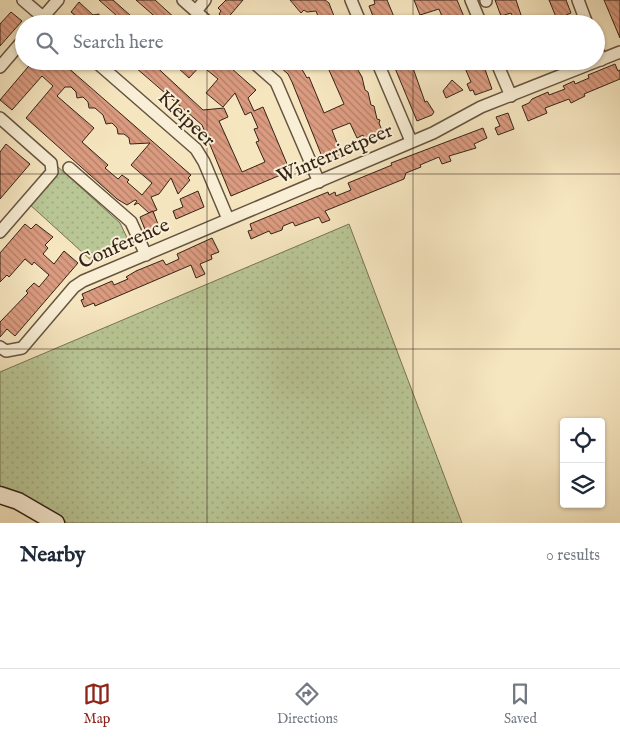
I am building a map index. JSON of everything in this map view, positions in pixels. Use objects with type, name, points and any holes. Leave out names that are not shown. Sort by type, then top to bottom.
[{"type":"street","points":[[23,0],[38,15]]},
{"type":"street","points":[[48,15],[58,0]]},
{"type":"street","points":[[183,0],[200,15]]},
{"type":"street","points":[[196,11],[206,0]]},
{"type":"street","points":[[351,0],[357,15]]},
{"type":"street","points":[[471,0],[477,15]]},
{"type":"street","points":[[578,0],[584,15]]},
{"type":"street","points":[[0,66],[15,49]]},
{"type":"street","name":"Winterrietpeer","points":[[605,58],[620,52]]},
{"type":"street","name":"Kleipeer","points":[[105,70],[196,149],[204,162],[228,219]]},
{"type":"street","points":[[262,70],[276,82],[319,182]]},
{"type":"street","points":[[381,70],[411,141]]},
{"type":"street","points":[[500,70],[510,96]]},
{"type":"street","name":"Winterrietpeer","points":[[228,219],[319,182],[456,122],[481,107],[576,70]]},
{"type":"street","points":[[0,118],[51,163],[52,172],[0,232]]},
{"type":"street","points":[[69,168],[131,222],[146,255]]},
{"type":"street","name":"Conference","points":[[0,347],[6,351],[22,348],[74,287],[228,219]]},
{"type":"street","points":[[0,495],[18,501],[56,523]]},
{"type":"green space","points":[[57,166],[120,223],[131,246],[93,262],[28,203]]},
{"type":"green space","points":[[349,224],[462,523],[67,523],[39,503],[0,487],[0,372]]},
{"type":"building","points":[[99,0],[113,0],[130,15],[116,15]]},
{"type":"building","points":[[136,0],[155,0],[172,15],[153,15]]},
{"type":"building","points":[[226,0],[243,0],[230,15],[220,15],[221,11],[218,8]]},
{"type":"building","points":[[290,0],[325,0],[329,3],[334,15],[318,15],[316,11],[307,12],[304,10],[301,13]]},
{"type":"building","points":[[374,0],[387,0],[393,15],[372,15],[369,6],[375,4]]},
{"type":"building","points":[[414,0],[457,0],[463,15],[441,15],[439,9],[420,15]]},
{"type":"building","points":[[495,0],[516,0],[521,15],[512,15],[511,13],[501,15]]},
{"type":"building","points":[[549,0],[566,0],[571,13],[555,15]]},
{"type":"building","points":[[604,0],[620,0],[620,38]]},
{"type":"building","points":[[79,2],[93,15],[74,15],[71,12]]},
{"type":"building","points":[[11,12],[15,15],[15,29],[0,46],[0,24]]},
{"type":"building","points":[[615,64],[618,71],[620,70],[620,79],[584,94],[585,96],[571,103],[569,99],[545,108],[547,113],[528,121],[522,106],[529,103],[532,99],[548,92],[549,95],[565,89],[563,86],[574,81],[575,84],[589,78],[588,75],[605,70],[605,68]]},
{"type":"building","points":[[25,70],[71,70],[191,175],[188,178],[190,180],[178,194],[171,178],[159,194],[151,197],[157,210],[149,213],[138,203],[134,205],[137,201],[135,200],[127,205],[117,199],[26,118],[53,86],[42,76],[12,110],[0,100]],"holes":[[[65,87],[71,87],[76,92],[77,98],[83,97],[88,102],[89,108],[95,108],[103,115],[106,124],[112,123],[117,128],[118,134],[124,134],[129,138],[130,144],[150,143],[131,165],[152,183],[142,195],[127,182],[129,180],[122,175],[118,179],[105,168],[108,165],[82,142],[94,128],[57,96]]]},
{"type":"building","points":[[138,70],[160,70],[203,110],[224,108],[228,117],[219,121],[242,172],[265,162],[256,142],[259,141],[254,129],[258,128],[251,112],[245,115],[235,93],[223,107],[206,93],[218,79],[207,70],[233,70],[256,90],[248,98],[254,111],[263,107],[290,171],[231,196],[202,125]]},
{"type":"building","points":[[180,70],[196,70],[189,78]]},
{"type":"building","points":[[283,70],[302,70],[307,78],[309,77],[324,113],[344,104],[329,70],[358,70],[362,77],[365,90],[368,92],[371,105],[374,106],[377,119],[380,120],[379,123],[385,138],[372,144],[369,138],[365,140],[363,135],[357,138],[350,123],[332,130],[342,156],[334,159],[332,155],[323,159],[288,74]]},
{"type":"building","points":[[396,70],[414,70],[425,102],[427,101],[434,112],[432,115],[417,121]]},
{"type":"building","points":[[466,70],[485,70],[492,89],[475,95],[473,90],[470,91],[467,84],[471,82]]},
{"type":"building","points":[[452,80],[463,90],[446,98],[443,91]]},
{"type":"building","points":[[508,113],[514,129],[498,135],[495,128],[500,126],[496,117]]},
{"type":"building","points":[[483,128],[487,138],[474,144],[476,148],[449,156],[451,161],[442,164],[439,157],[406,173],[404,179],[325,211],[330,220],[322,223],[319,217],[295,226],[293,222],[283,226],[282,230],[271,234],[269,231],[251,239],[248,231],[252,230],[250,224],[328,192],[329,195],[335,192],[336,196],[351,190],[348,183],[392,165],[391,163]]},
{"type":"building","points":[[6,144],[30,164],[0,199],[0,152]]},
{"type":"building","points":[[198,191],[204,207],[176,219],[173,211],[183,207],[180,199]]},
{"type":"building","points":[[153,211],[159,227],[146,232],[140,217]]},
{"type":"building","points":[[25,224],[31,229],[36,224],[53,237],[45,245],[48,248],[43,254],[54,264],[64,251],[78,263],[15,336],[7,329],[0,337],[0,322],[28,293],[26,291],[34,283],[39,287],[49,275],[34,262],[32,265],[25,259],[9,277],[7,275],[0,282],[0,253]]},
{"type":"building","points":[[212,238],[219,252],[211,255],[212,259],[200,264],[205,274],[196,278],[191,265],[95,306],[94,303],[84,307],[81,300],[84,299],[82,294],[112,281],[114,285],[128,279],[126,277],[136,271],[163,260],[166,265],[179,259],[177,254]]}]
